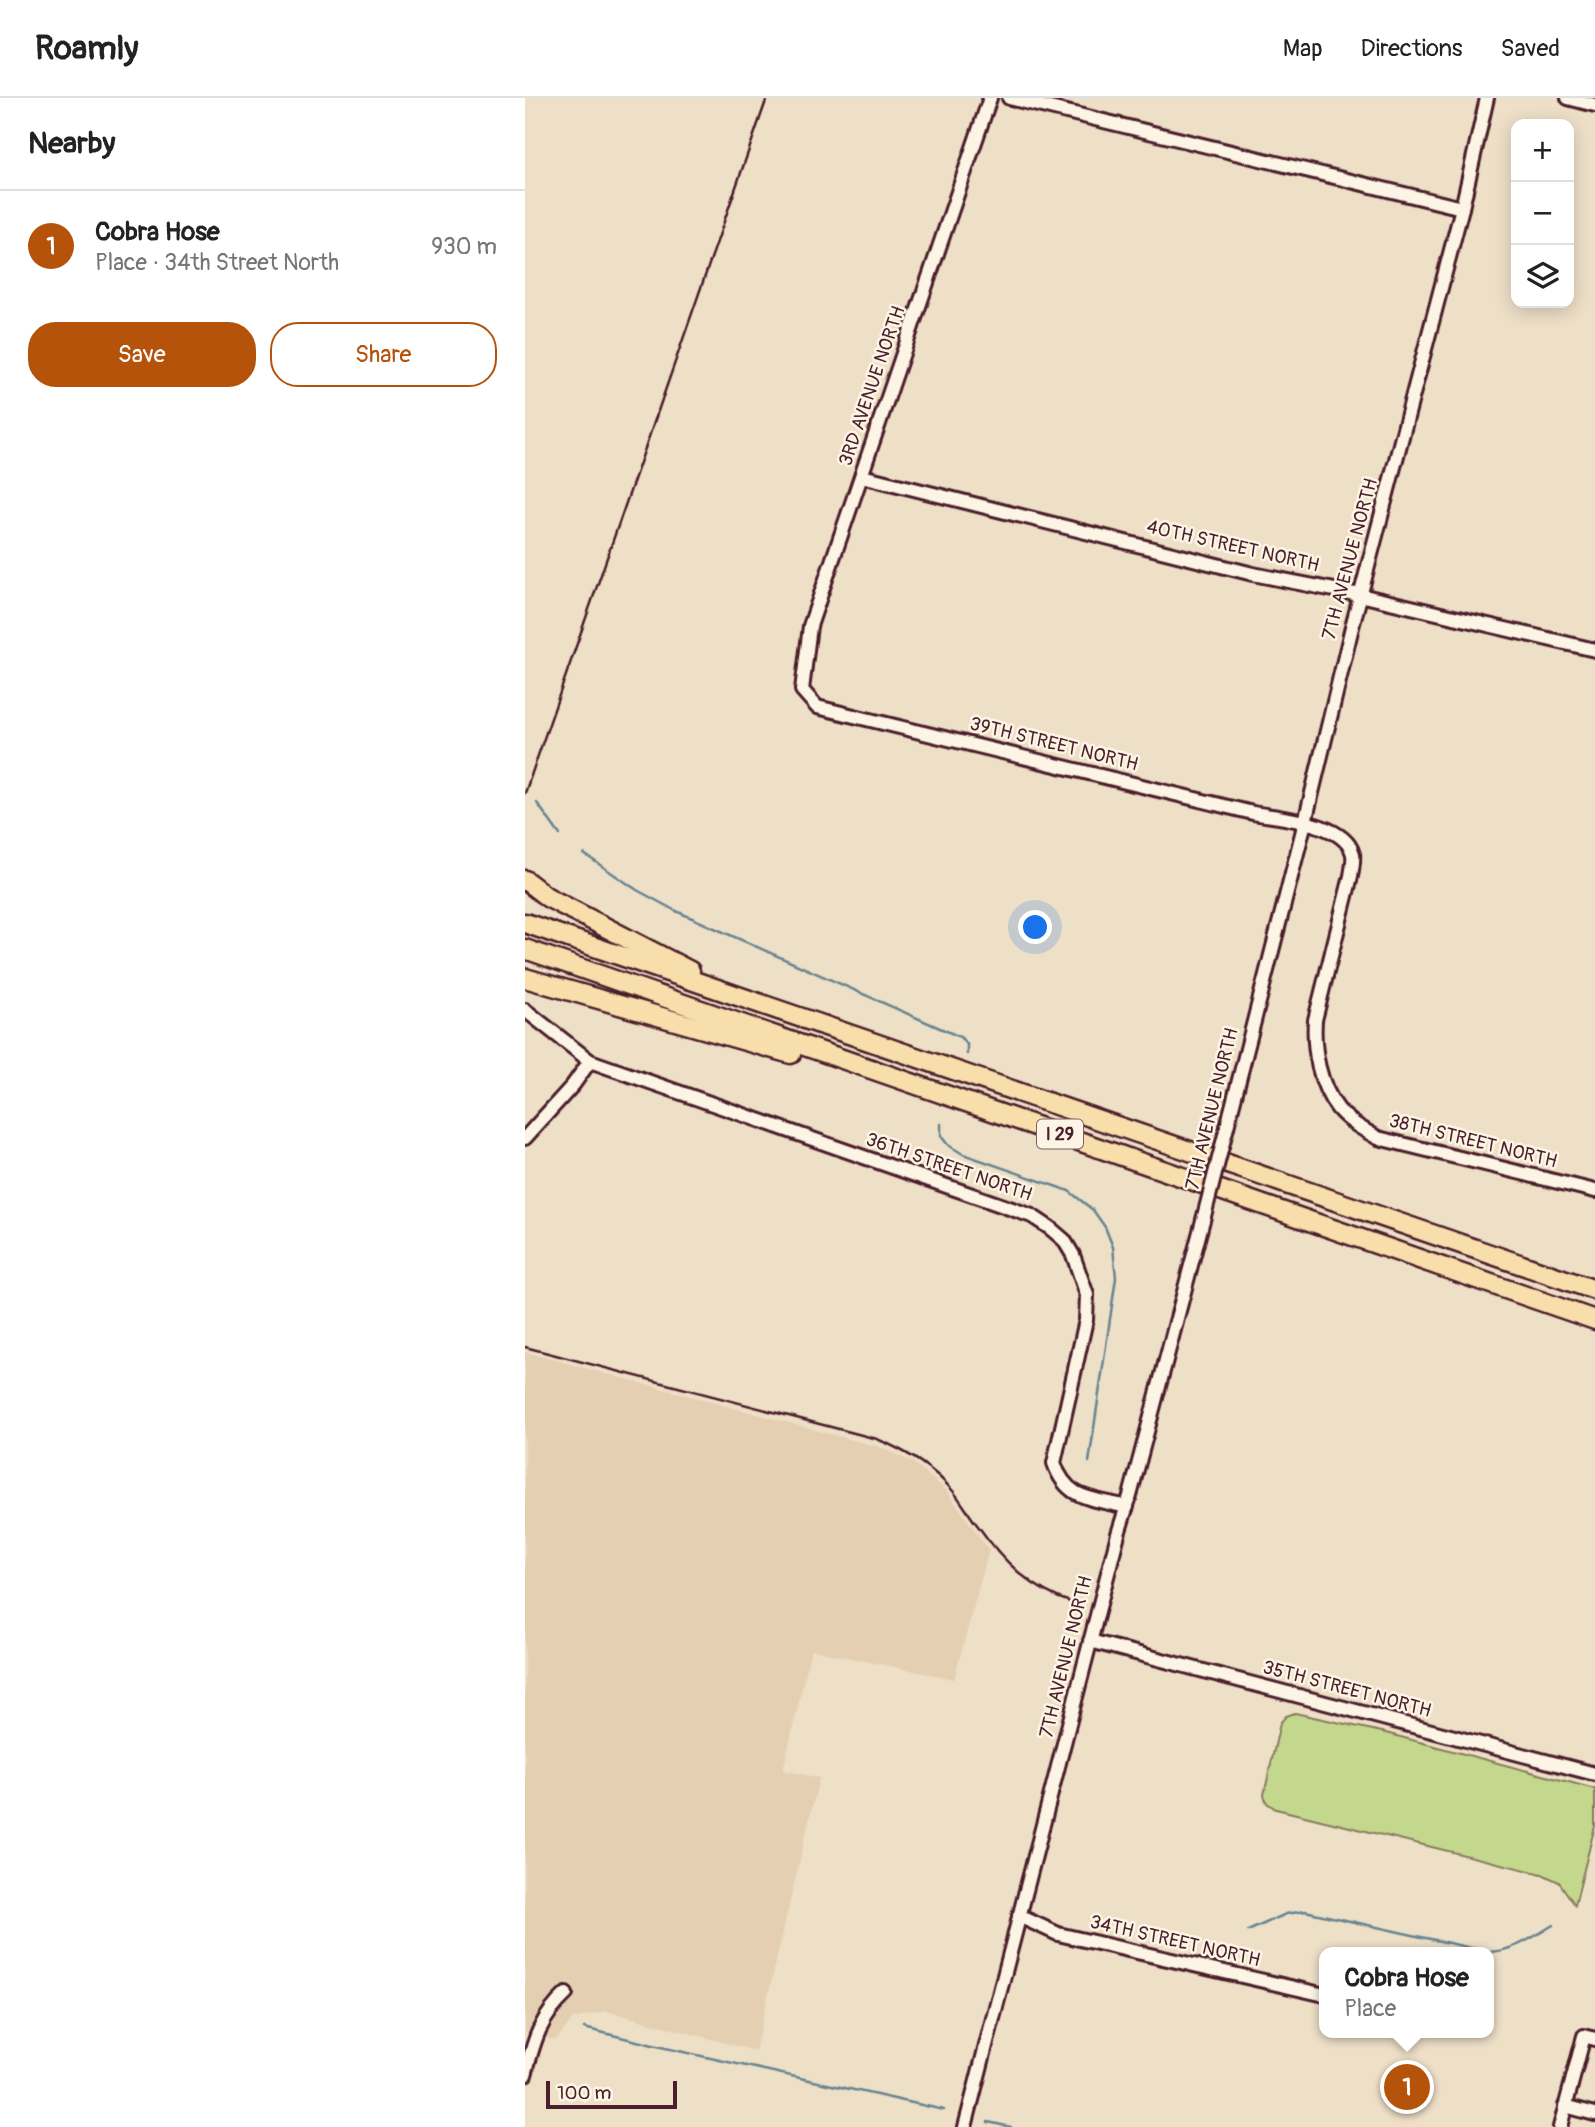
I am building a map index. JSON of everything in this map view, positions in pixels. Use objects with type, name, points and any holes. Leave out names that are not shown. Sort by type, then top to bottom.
[{"type":"highway","points":[[525,880],[547,897],[745,1000]]},
{"type":"highway","name":"I 29","points":[[525,923],[1595,1288]]},
{"type":"highway","name":"I 29","points":[[525,949],[1595,1320]]},
{"type":"highway","points":[[525,978],[892,1086],[983,1108]]},
{"type":"street","name":"3RD AVENUE NORTH","points":[[802,690],[810,626],[990,98]]},
{"type":"street","points":[[1009,98],[1462,208]]},
{"type":"street","name":"7TH AVENUE NORTH","points":[[964,2127],[1227,1127],[1360,595],[1462,208],[1487,98]]},
{"type":"street","points":[[1568,98],[1595,105]]},
{"type":"street","name":"40TH STREET NORTH","points":[[862,476],[1253,573],[1595,650]]},
{"type":"street","name":"39TH STREET NORTH","points":[[802,690],[817,707],[1242,810],[1305,822]]},
{"type":"street","name":"38TH STREET NORTH","points":[[1305,822],[1333,831],[1347,843],[1353,855],[1351,876],[1315,1020],[1314,1038],[1318,1063],[1326,1087],[1338,1109],[1362,1129],[1378,1138],[1595,1191]]},
{"type":"street","name":"36TH STREET NORTH","points":[[525,1010],[590,1061],[1032,1216],[1050,1228],[1064,1240],[1073,1255],[1087,1295],[1086,1320],[1054,1463],[1059,1478],[1069,1490],[1126,1507]]},
{"type":"street","points":[[525,1138],[573,1085],[590,1061]]},
{"type":"street","name":"35TH STREET NORTH","points":[[1090,1641],[1595,1773]]},
{"type":"street","name":"34TH STREET NORTH","points":[[1019,1916],[1058,1934],[1319,1994]]},
{"type":"street","points":[[525,2075],[537,2032],[555,2004],[566,1994]]},
{"type":"street","points":[[1560,2127],[1589,2038]]},
{"type":"street","points":[[1565,2106],[1595,2113]]},
{"type":"shaded area","points":[[525,1352],[883,1448],[914,1463],[946,1490],[989,1550],[954,1679],[811,1650],[783,1770],[819,1778],[755,2051],[607,2011],[573,2019],[556,2040],[525,2034]]},
{"type":"green space","points":[[1295,1713],[1382,1732],[1595,1789],[1595,1826],[1575,1905],[1559,1882],[1542,1874],[1276,1809],[1267,1803],[1264,1795],[1280,1723],[1286,1716]]},
{"type":"waterway","points":[[537,803],[560,835]]},
{"type":"waterway","points":[[584,854],[637,890],[674,910],[960,1037],[967,1044],[967,1054]]},
{"type":"waterway","points":[[941,1124],[941,1136],[948,1145],[963,1154],[1069,1191],[1093,1210],[1105,1227],[1113,1247],[1116,1278],[1089,1462]]},
{"type":"waterway","points":[[1248,1931],[1286,1914],[1305,1911],[1467,1947]]},
{"type":"waterway","points":[[1494,1951],[1531,1939],[1553,1925]]},
{"type":"waterway","points":[[584,2028],[944,2110]]},
{"type":"waterway","points":[[988,2122],[1011,2127]]},
{"type":"railway","points":[[525,793],[767,98]]},
{"type":"railway","points":[[525,1347],[888,1444],[918,1460],[945,1482],[988,1539],[1019,1573],[1044,1590],[1073,1603]]},
{"type":"place","name":"Cobra Hose","points":[[1407,2087]]}]
